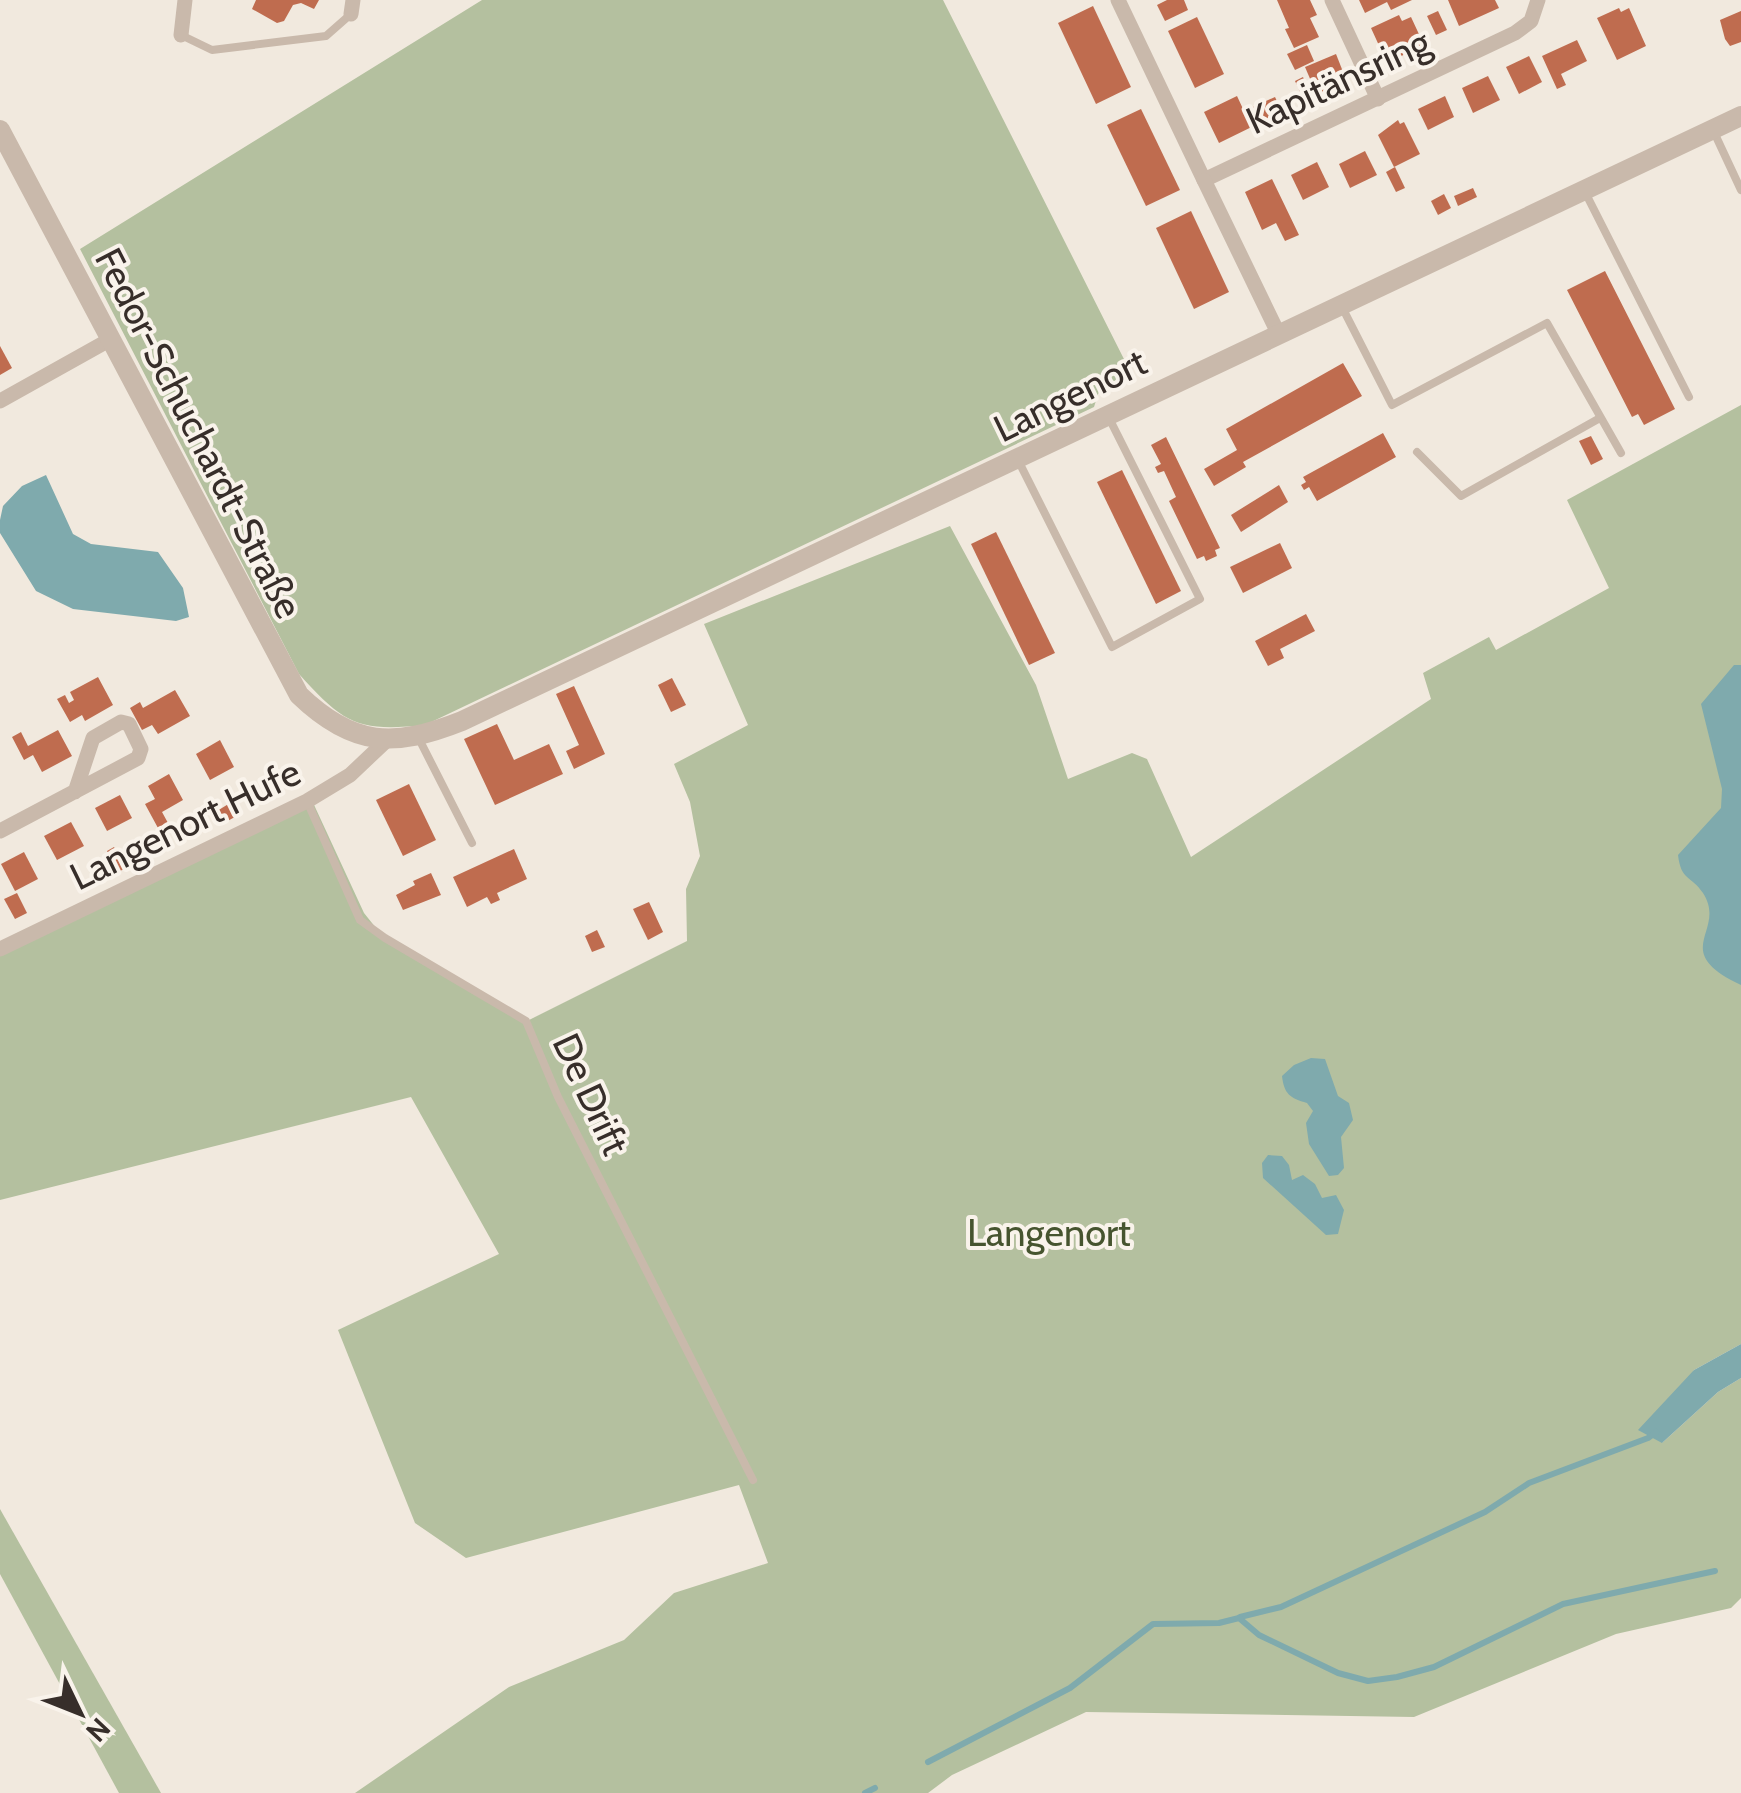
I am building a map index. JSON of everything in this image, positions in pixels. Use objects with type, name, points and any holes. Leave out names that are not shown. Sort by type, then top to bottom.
[{"type":"street","points":[[182,35],[185,0]]},
{"type":"street","points":[[1118,0],[1279,334]]},
{"type":"street","points":[[1332,0],[1378,99]]},
{"type":"street","name":"Kapitänsring","points":[[1204,180],[1515,33],[1530,21],[1538,0]]},
{"type":"street","name":"Langenort","points":[[377,739],[418,737],[462,721],[1741,116]]},
{"type":"street","name":"Fedor-Schuchardt-Straße","points":[[0,130],[298,696],[343,730],[377,739]]},
{"type":"street","points":[[0,401],[111,339]]},
{"type":"street","points":[[0,831],[75,792],[138,758],[141,749],[129,724],[121,722],[93,738],[75,792]]},
{"type":"street","name":"Langenort Hufe","points":[[0,950],[307,801],[350,775],[377,739]]},
{"type":"lane","points":[[182,35],[212,50],[326,36],[352,7]]},
{"type":"lane","points":[[1712,129],[1741,190]]},
{"type":"lane","points":[[1583,188],[1688,398]]},
{"type":"lane","points":[[1341,306],[1392,406],[1547,323],[1620,453]]},
{"type":"lane","points":[[1018,460],[1112,647],[1200,599],[1108,416]]},
{"type":"lane","points":[[1417,452],[1461,496],[1600,418]]},
{"type":"lane","points":[[418,737],[472,843]]},
{"type":"lane","name":"De Drift","points":[[307,801],[360,920],[526,1021],[558,1097],[753,1480]]},
{"type":"green space","points":[[482,0],[943,0],[1131,373],[1100,388],[1094,407],[425,725],[383,727],[341,714],[299,674],[80,249]]},
{"type":"green space","name":"Langenort","points":[[1741,405],[1741,1344],[1694,1370],[1662,1443],[1718,1392],[1741,1378],[1741,1598],[1731,1608],[1616,1634],[1414,1717],[1086,1712],[952,1775],[928,1793],[355,1793],[509,1687],[624,1640],[674,1593],[768,1563],[739,1485],[466,1558],[415,1523],[338,1330],[499,1254],[411,1097],[0,1200],[0,944],[309,794],[364,913],[384,938],[527,1021],[687,941],[686,889],[700,856],[690,802],[674,764],[748,725],[704,624],[950,526],[1036,685],[1068,779],[1132,753],[1147,759],[1191,857],[1431,699],[1423,673],[1489,637],[1496,650],[1609,588],[1567,500]]},
{"type":"green space","points":[[0,1509],[161,1793],[119,1793],[0,1574]]},
{"type":"water","points":[[46,475],[73,534],[91,544],[158,552],[183,588],[189,617],[176,621],[73,609],[36,591],[0,533],[0,520],[3,506],[22,486]]},
{"type":"water","points":[[1734,665],[1741,665],[1741,985],[1707,961],[1703,951],[1709,907],[1699,887],[1681,869],[1678,855],[1721,808],[1722,789],[1701,704]]},
{"type":"water","points":[[1311,1058],[1325,1059],[1338,1096],[1349,1103],[1353,1120],[1341,1137],[1344,1168],[1338,1175],[1329,1176],[1309,1144],[1306,1123],[1313,1111],[1284,1087],[1282,1076],[1294,1065]]},
{"type":"water","points":[[1268,1155],[1282,1156],[1292,1180],[1303,1175],[1315,1184],[1322,1198],[1336,1195],[1344,1210],[1338,1234],[1326,1235],[1263,1178],[1262,1163]]},
{"type":"water","points":[[1741,1344],[1741,1378],[1718,1392],[1662,1443],[1638,1430],[1694,1370]]},
{"type":"building","points":[[256,0],[319,0],[314,9],[301,3],[293,5],[284,21],[277,23],[252,9]]},
{"type":"building","points":[[1167,0],[1184,0],[1188,10],[1165,21],[1157,5]]},
{"type":"building","points":[[1277,0],[1310,0],[1317,15],[1310,18],[1319,37],[1294,48]]},
{"type":"building","points":[[1359,0],[1412,0],[1391,10],[1387,2],[1365,13]]},
{"type":"building","points":[[1448,0],[1495,0],[1499,8],[1459,26]]},
{"type":"building","points":[[1093,6],[1131,87],[1096,104],[1058,23]]},
{"type":"building","points":[[1619,8],[1621,12],[1629,8],[1646,46],[1617,60],[1597,18]]},
{"type":"building","points":[[1438,11],[1447,30],[1436,35],[1427,16]]},
{"type":"building","points":[[1741,11],[1741,42],[1730,46],[1720,20]]},
{"type":"building","points":[[1399,15],[1402,21],[1411,17],[1424,45],[1387,63],[1371,28]]},
{"type":"building","points":[[1197,17],[1224,74],[1195,88],[1168,31]]},
{"type":"building","points":[[1577,40],[1587,61],[1561,74],[1566,85],[1557,89],[1542,56]]},
{"type":"building","points":[[1307,45],[1314,61],[1295,70],[1287,54]]},
{"type":"building","points":[[1336,54],[1347,82],[1317,95],[1305,67]]},
{"type":"building","points":[[1529,56],[1542,82],[1519,94],[1506,67]]},
{"type":"building","points":[[1488,76],[1500,100],[1473,113],[1462,88]]},
{"type":"building","points":[[1303,77],[1313,99],[1305,103],[1295,81]]},
{"type":"building","points":[[1237,96],[1244,111],[1275,97],[1282,112],[1219,143],[1204,112]]},
{"type":"building","points":[[1445,96],[1454,117],[1428,130],[1418,109]]},
{"type":"building","points":[[1141,109],[1180,190],[1146,206],[1107,125]]},
{"type":"building","points":[[1398,120],[1400,124],[1404,122],[1420,154],[1394,167],[1378,135]]},
{"type":"building","points":[[1365,151],[1377,175],[1350,188],[1339,164]]},
{"type":"building","points":[[1317,162],[1329,187],[1303,200],[1291,175]]},
{"type":"building","points":[[1395,167],[1405,188],[1396,192],[1386,172]]},
{"type":"building","points":[[1272,179],[1299,235],[1285,241],[1276,223],[1262,230],[1245,192]]},
{"type":"building","points":[[1473,188],[1477,197],[1458,206],[1454,196]]},
{"type":"building","points":[[1444,194],[1451,208],[1438,215],[1431,201]]},
{"type":"building","points":[[1191,211],[1229,292],[1194,309],[1156,228]]},
{"type":"building","points":[[1605,271],[1675,409],[1644,425],[1638,414],[1632,417],[1567,290]]},
{"type":"building","points":[[0,346],[12,368],[0,375]]},
{"type":"building","points":[[1343,363],[1362,396],[1243,462],[1246,467],[1214,486],[1204,469],[1237,450],[1226,429]]},
{"type":"building","points":[[1383,433],[1396,457],[1317,501],[1309,487],[1304,490],[1303,477]]},
{"type":"building","points":[[1591,436],[1603,459],[1591,465],[1579,441]]},
{"type":"building","points":[[1166,437],[1220,548],[1215,550],[1217,556],[1206,561],[1204,556],[1197,559],[1169,501],[1176,497],[1164,471],[1158,473],[1155,467],[1161,464],[1151,445]]},
{"type":"building","points":[[1122,470],[1181,591],[1156,604],[1097,482]]},
{"type":"building","points":[[1279,485],[1288,502],[1241,532],[1231,515]]},
{"type":"building","points":[[996,532],[1055,653],[1029,665],[971,544]]},
{"type":"building","points":[[1280,543],[1292,568],[1243,593],[1230,567]]},
{"type":"building","points":[[1306,614],[1315,631],[1280,649],[1284,658],[1268,666],[1255,641]]},
{"type":"building","points":[[98,677],[113,705],[85,721],[82,715],[70,722],[57,699],[65,695],[69,703],[74,700],[70,692]]},
{"type":"building","points":[[672,678],[686,705],[671,712],[658,685]]},
{"type":"building","points":[[574,686],[605,754],[574,769],[566,751],[579,745],[556,694]]},
{"type":"building","points":[[175,690],[190,716],[158,734],[152,725],[142,730],[130,708],[140,702],[143,708]]},
{"type":"building","points":[[497,724],[514,760],[549,744],[563,774],[495,805],[464,739]]},
{"type":"building","points":[[58,730],[72,756],[42,772],[33,755],[24,760],[12,737],[21,732],[28,746]]},
{"type":"building","points":[[220,740],[234,767],[210,780],[196,754]]},
{"type":"building","points":[[169,774],[183,800],[162,812],[168,823],[158,828],[145,804],[155,799],[148,786]]},
{"type":"building","points":[[409,784],[436,840],[403,856],[376,800]]},
{"type":"building","points":[[120,795],[132,818],[107,831],[95,808]]},
{"type":"building","points":[[235,800],[242,813],[224,823],[217,811]]},
{"type":"building","points":[[71,822],[84,846],[57,860],[44,836]]},
{"type":"building","points":[[114,847],[121,860],[126,857],[130,866],[118,872],[107,851]]},
{"type":"building","points":[[514,849],[527,879],[497,893],[500,900],[491,904],[487,897],[467,907],[453,877]]},
{"type":"building","points":[[24,852],[38,879],[15,891],[1,864]]},
{"type":"building","points":[[431,873],[441,895],[403,910],[396,895]]},
{"type":"building","points":[[17,893],[27,913],[15,919],[4,899]]},
{"type":"building","points":[[649,902],[663,932],[648,940],[633,909]]},
{"type":"building","points":[[597,930],[605,947],[592,952],[585,936]]},
{"type":"waterway","points":[[1240,1617],[1281,1607],[1485,1512],[1529,1483],[1656,1432]]},
{"type":"waterway","points":[[928,1762],[1070,1688],[1153,1624],[1219,1623],[1239,1618],[1259,1635],[1338,1673],[1368,1681],[1434,1667],[1563,1604],[1715,1571]]},
{"type":"waterway","points":[[865,1793],[875,1788]]}]
